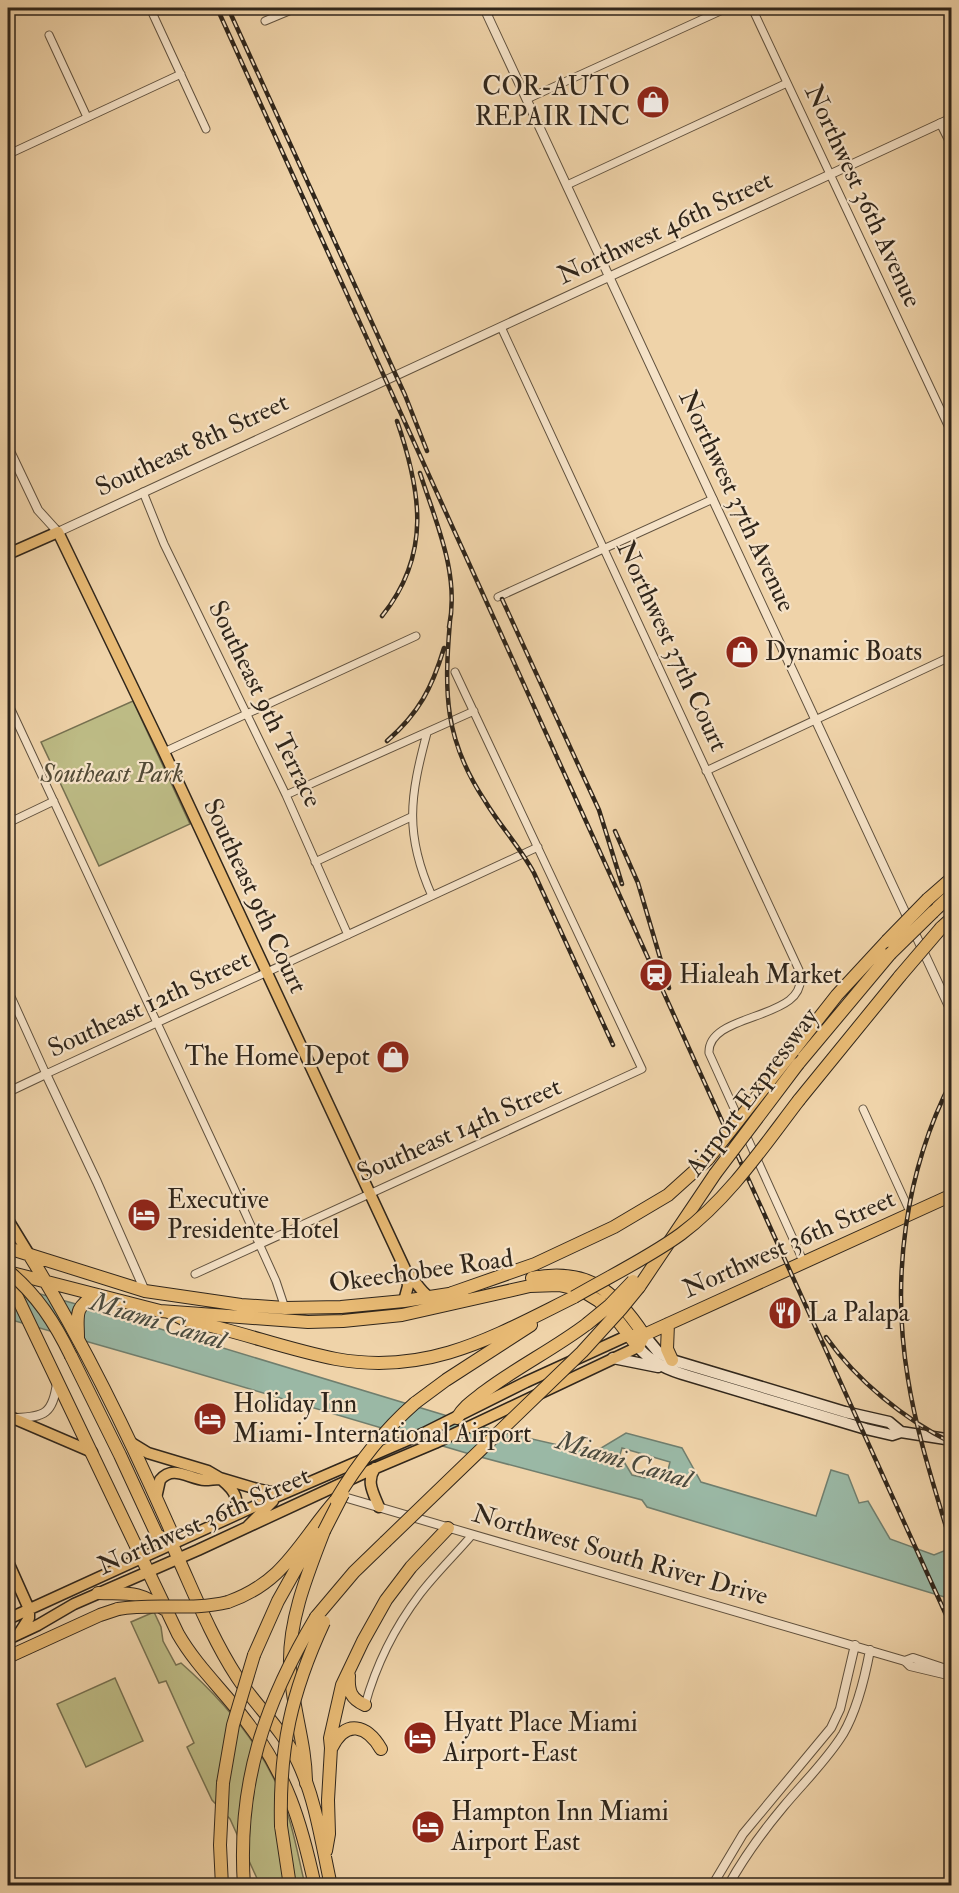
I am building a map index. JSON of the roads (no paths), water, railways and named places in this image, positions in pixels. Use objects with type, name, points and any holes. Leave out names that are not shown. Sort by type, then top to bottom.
[{"type":"highway","points":[[452,1293],[529,1266],[614,1227],[668,1195],[708,1159],[795,1058],[837,995],[886,941],[951,878]]},
{"type":"highway","name":"Airport Expressway","points":[[244,1886],[244,1822],[258,1742],[278,1688],[320,1620],[354,1572],[582,1352],[621,1310],[636,1284],[655,1261],[795,1058],[890,954],[951,894]]},
{"type":"highway","name":"Airport Expressway","points":[[520,1328],[668,1243],[704,1215],[726,1192],[900,976],[951,918]]},
{"type":"highway","name":"Northwest 36th Street","points":[[644,1335],[951,1195]]},
{"type":"highway","points":[[8,1239],[11,1250],[47,1283]]},
{"type":"highway","name":"Okeechobee Road","points":[[11,1250],[145,1291],[226,1303],[285,1308],[341,1307],[404,1301],[466,1292],[537,1277],[573,1276],[595,1284],[614,1296],[628,1311],[644,1335]]},
{"type":"highway","points":[[30,1256],[57,1300],[130,1442],[170,1529],[172,1544],[178,1558],[224,1656],[245,1689],[287,1743],[298,1763],[306,1783],[331,1886]]},
{"type":"highway","points":[[8,1277],[165,1609],[193,1658],[246,1720],[284,1779],[296,1811],[315,1886]]},
{"type":"highway","points":[[8,1277],[40,1302],[58,1329],[113,1439],[157,1535],[172,1544]]},
{"type":"highway","name":"Okeechobee Road","points":[[8,1277],[47,1283],[169,1312],[308,1322],[377,1318],[430,1310],[530,1286],[552,1284],[581,1290],[594,1298],[612,1313],[638,1347]]},
{"type":"highway","points":[[453,1420],[463,1408],[503,1378],[564,1341],[636,1284]]},
{"type":"highway","points":[[80,1344],[77,1315],[80,1306],[96,1295]]},
{"type":"highway","points":[[377,1318],[404,1301]]},
{"type":"highway","points":[[169,1312],[185,1320],[328,1357],[372,1363],[407,1362],[453,1353],[520,1328]]},
{"type":"highway","points":[[667,1364],[668,1324]]},
{"type":"highway","points":[[222,1886],[220,1845],[222,1783],[232,1725],[254,1655],[273,1610],[353,1472],[381,1436],[415,1403],[520,1328]]},
{"type":"highway","points":[[638,1347],[644,1335]]},
{"type":"highway","points":[[8,1657],[118,1609],[140,1606],[208,1605],[228,1602],[249,1594],[270,1580],[319,1529],[353,1472]]},
{"type":"highway","points":[[325,1857],[329,1834],[328,1800],[332,1748],[330,1738],[342,1685],[386,1600],[411,1568],[448,1528]]},
{"type":"highway","points":[[306,1783],[306,1760],[291,1679],[291,1652],[297,1610],[319,1529]]},
{"type":"highway","points":[[98,1593],[133,1593],[148,1598],[165,1609]]},
{"type":"highway","points":[[290,1886],[281,1826],[281,1782],[285,1741],[291,1708],[320,1620]]},
{"type":"highway","points":[[349,1675],[351,1695],[365,1706]]},
{"type":"highway","points":[[332,1748],[339,1735],[355,1728],[369,1733],[381,1749]]},
{"type":"main road","name":"Southeast 8th Street","points":[[8,554],[58,532]]},
{"type":"main road","name":"Southeast 9th Court","points":[[58,532],[164,752],[406,1271],[408,1286],[404,1301]]},
{"type":"main road","points":[[8,1220],[30,1256]]},
{"type":"main road","name":"Southeast 9th Court","points":[[406,1271],[420,1290],[429,1297]]},
{"type":"main road","name":"Northwest 36th Street","points":[[8,1619],[234,1515],[453,1420],[526,1382],[628,1335],[644,1335]]},
{"type":"main road","points":[[644,1335],[667,1364]]},
{"type":"main road","points":[[638,1347],[649,1358],[745,1388],[889,1422],[901,1432],[951,1440]]},
{"type":"main road","name":"Northwest 36th Street","points":[[13,1637],[98,1593],[420,1449],[638,1347]]},
{"type":"main road","points":[[613,1358],[667,1364]]},
{"type":"main road","points":[[12,1417],[92,1452]]},
{"type":"main road","points":[[130,1442],[148,1453],[208,1471],[230,1486],[237,1498],[234,1515]]},
{"type":"main road","points":[[375,1468],[370,1476],[370,1483],[379,1507]]},
{"type":"main road","points":[[156,1498],[160,1480],[164,1476],[177,1472],[204,1480],[220,1479],[283,1494],[322,1493]]},
{"type":"main road","points":[[246,1528],[257,1515],[283,1494]]},
{"type":"main road","points":[[8,1562],[29,1609],[29,1618],[13,1637]]},
{"type":"street","points":[[150,8],[206,129]]},
{"type":"street","points":[[265,21],[296,8]]},
{"type":"street","points":[[486,10],[499,8]]},
{"type":"street","points":[[527,99],[727,8]]},
{"type":"street","name":"Northwest 36th Avenue","points":[[752,8],[951,434]]},
{"type":"street","name":"Northwest 37th Avenue","points":[[486,10],[951,1012]]},
{"type":"street","points":[[49,35],[87,117]]},
{"type":"street","points":[[8,153],[181,74]]},
{"type":"street","points":[[567,185],[787,83]]},
{"type":"street","name":"Northwest 46th Street","points":[[396,375],[951,118]]},
{"type":"street","points":[[940,123],[951,147]]},
{"type":"street","name":"Northwest 37th Court","points":[[501,327],[800,976],[800,984],[796,993],[787,1002],[720,1032],[710,1042],[709,1053],[804,1263]]},
{"type":"street","name":"Southeast 8th Street","points":[[58,532],[396,375]]},
{"type":"street","name":"Southeast 9th Court","points":[[8,447],[38,510],[58,532]]},
{"type":"street","name":"Southeast 9th Terrace","points":[[143,492],[164,544],[286,795],[348,935]]},
{"type":"street","points":[[498,597],[713,499]]},
{"type":"street","points":[[164,752],[416,636]]},
{"type":"street","points":[[706,771],[951,656]]},
{"type":"street","points":[[455,672],[538,848]]},
{"type":"street","points":[[8,703],[276,1281],[285,1308]]},
{"type":"street","points":[[286,795],[474,711]]},
{"type":"street","points":[[427,733],[414,784],[411,817],[422,874],[432,896]]},
{"type":"street","points":[[8,823],[54,801]]},
{"type":"street","points":[[315,862],[411,817]]},
{"type":"street","name":"Southeast 12th Street","points":[[8,1092],[538,848]]},
{"type":"street","name":"Southeast 14th Street","points":[[195,1274],[642,1069],[538,848]]},
{"type":"street","points":[[8,990],[98,1182],[145,1291]]},
{"type":"street","points":[[863,1109],[911,1214]]},
{"type":"street","points":[[12,1417],[37,1417],[47,1411],[55,1398],[57,1380]]},
{"type":"street","name":"Northwest South River Drive","points":[[322,1493],[331,1493],[870,1650],[905,1661],[910,1666],[951,1676]]},
{"type":"street","points":[[365,1706],[381,1661],[401,1622],[421,1593],[472,1535]]},
{"type":"street","points":[[712,1886],[743,1834],[825,1736],[836,1718],[855,1646]]},
{"type":"street","points":[[728,1886],[770,1822],[837,1743],[848,1724],[870,1650]]},
{"type":"street","name":"Northwest South River Drive","points":[[905,1661],[913,1658],[951,1671]]},
{"type":"street","points":[[805,1759],[816,1768]]},
{"type":"railway","points":[[217,8],[952,1628]]},
{"type":"railway","points":[[228,8],[405,395],[427,451]]},
{"type":"railway","points":[[382,616],[398,593],[409,569],[415,546],[417,522],[412,472],[397,421]]},
{"type":"railway","points":[[420,473],[449,568],[452,607],[449,627]]},
{"type":"railway","points":[[502,599],[599,810],[622,884]]},
{"type":"railway","points":[[450,621],[448,693],[454,736],[461,757],[485,801],[534,873],[613,1045]]},
{"type":"railway","points":[[387,741],[408,720],[423,699],[435,675],[444,648]]},
{"type":"railway","points":[[615,831],[638,883],[669,988]]},
{"type":"railway","points":[[952,1080],[936,1115],[913,1188],[906,1226],[901,1302],[903,1341],[916,1422],[952,1547]]},
{"type":"railway","points":[[826,1337],[852,1369],[883,1398],[899,1411],[952,1443]]},
{"type":"place","name":"COR-AUTO REPAIR INC","points":[[653,102]]},
{"type":"place","name":"Dynamic Boats","points":[[742,652]]},
{"type":"place","name":"Hialeah Market","points":[[656,975]]},
{"type":"place","name":"The Home Depot","points":[[393,1057]]},
{"type":"place","name":"Executive Presidente Hotel","points":[[144,1215]]},
{"type":"place","name":"La Palapa","points":[[785,1313]]},
{"type":"place","name":"Holiday Inn Miami-International Airport","points":[[210,1419]]},
{"type":"place","name":"Hyatt Place Miami Airport-East","points":[[420,1738]]},
{"type":"place","name":"Hampton Inn Miami Airport East","points":[[428,1827]]},
{"type":"park label","name":"Southeast Park","points":[[112,774]]},
{"type":"water label","name":"Miami Canal","points":[[158,1321]]},
{"type":"water label","name":"Miami Canal","points":[[624,1460]]}]
